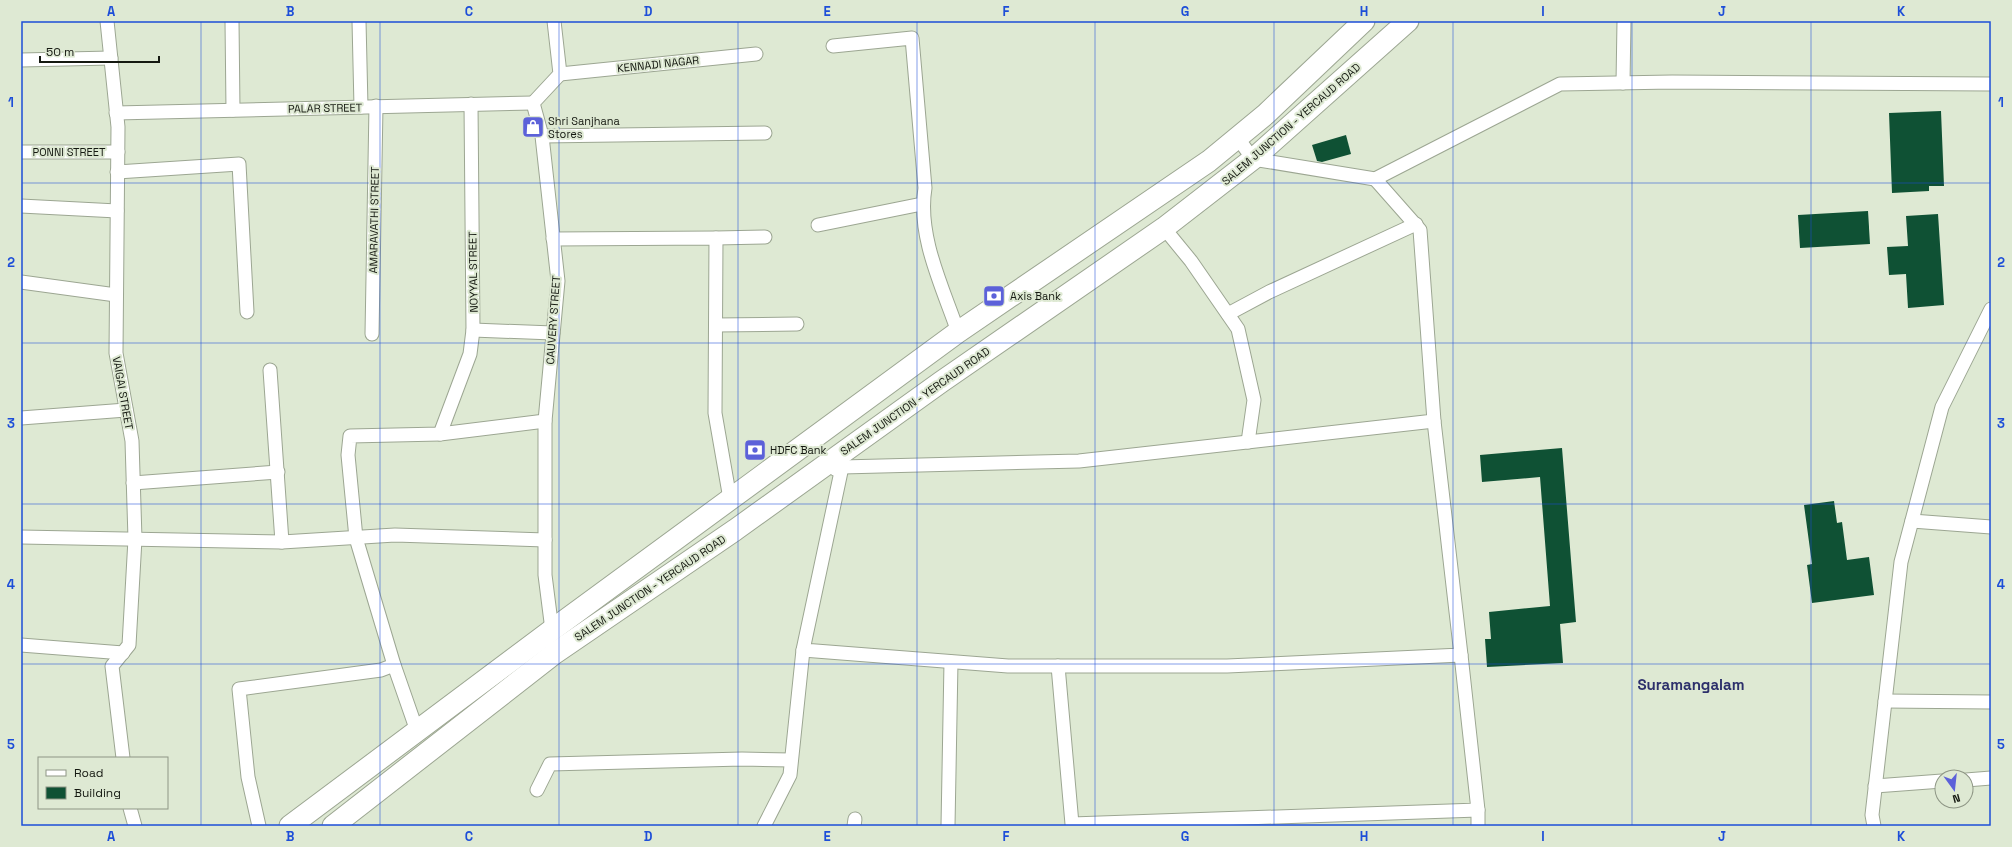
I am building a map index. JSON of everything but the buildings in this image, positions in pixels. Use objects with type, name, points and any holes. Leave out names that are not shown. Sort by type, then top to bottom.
[{"type":"main road","points":[[290,826],[552,630],[958,332],[1209,160],[1266,114],[1364,21]]},
{"type":"main road","name":"SALEM JUNCTION - YERCAUD ROAD","points":[[334,826],[555,653],[735,530],[811,474],[1164,228],[1253,159],[1408,21]]},
{"type":"main road","points":[[800,448],[811,474]]},
{"type":"street","name":"VAIGAI STREET","points":[[107,21],[116,113],[118,152],[116,353],[132,441],[136,539],[130,645],[112,666],[123,757]]},
{"type":"street","points":[[232,21],[233,110]]},
{"type":"street","points":[[359,21],[361,107]]},
{"type":"street","points":[[533,102],[560,74],[554,21]]},
{"type":"street","points":[[1623,83],[1624,21]]},
{"type":"street","points":[[833,46],[912,38],[925,188],[922,204],[930,248],[958,332]]},
{"type":"street","name":"KENNADI NAGAR","points":[[560,74],[756,54]]},
{"type":"street","points":[[21,60],[111,58]]},
{"type":"street","points":[[1237,137],[1253,159],[1375,179],[1560,84],[1991,84]]},
{"type":"street","name":"PALAR STREET","points":[[116,113],[533,102]]},
{"type":"street","name":"CAUVERY STREET","points":[[533,102],[542,136],[558,281],[545,422],[544,575],[552,630]]},
{"type":"street","name":"NOYYAL STREET","points":[[440,434],[470,354],[473,330],[471,104]]},
{"type":"street","name":"AMARAVATHI STREET","points":[[372,334],[376,106]]},
{"type":"street","points":[[542,136],[765,133]]},
{"type":"street","name":"PONNI STREET","points":[[21,152],[118,152]]},
{"type":"street","points":[[117,172],[239,164],[247,312]]},
{"type":"street","points":[[1375,179],[1420,230],[1434,421],[1478,810],[1478,826]]},
{"type":"street","points":[[818,225],[922,204]]},
{"type":"street","points":[[21,206],[117,211]]},
{"type":"street","points":[[1228,314],[1269,292],[1416,224]]},
{"type":"street","points":[[1164,228],[1191,262],[1238,329],[1254,400],[1248,442]]},
{"type":"street","points":[[553,239],[765,237]]},
{"type":"street","points":[[716,238],[715,414],[730,499]]},
{"type":"street","points":[[21,282],[116,295]]},
{"type":"street","points":[[1874,826],[1872,815],[1901,562],[1942,407],[1991,309]]},
{"type":"street","points":[[716,325],[797,324]]},
{"type":"street","points":[[473,330],[553,333]]},
{"type":"street","points":[[270,370],[282,542]]},
{"type":"street","points":[[21,418],[126,410]]},
{"type":"street","points":[[811,474],[842,467],[1079,462],[1434,421]]},
{"type":"street","points":[[417,731],[394,665],[356,538],[348,455],[350,436],[440,434],[545,422]]},
{"type":"street","points":[[764,826],[790,775],[803,650],[842,467]]},
{"type":"street","points":[[133,483],[278,472]]},
{"type":"street","points":[[1912,521],[1991,527]]},
{"type":"street","points":[[21,537],[282,542],[395,535],[545,540]]},
{"type":"street","points":[[21,645],[123,653]]},
{"type":"street","points":[[803,650],[1008,666],[1228,666],[1461,655]]},
{"type":"street","points":[[948,826],[951,662]]},
{"type":"street","points":[[259,826],[248,777],[239,689],[381,670],[394,665]]},
{"type":"street","points":[[1058,666],[1072,825],[1478,810]]},
{"type":"street","points":[[1885,701],[1991,702]]},
{"type":"street","points":[[537,790],[550,764],[742,759],[791,760]]},
{"type":"street","points":[[1974,779],[1991,778]]},
{"type":"street","points":[[1875,786],[1934,782]]},
{"type":"street","points":[[130,809],[135,826]]},
{"type":"place","name":"Shri Sanjhana Stores","points":[[533,127]]},
{"type":"place","name":"Axis Bank","points":[[994,296]]},
{"type":"place","name":"HDFC Bank","points":[[755,450]]},
{"type":"district","name":"Suramangalam","points":[[1691,685]]}]
